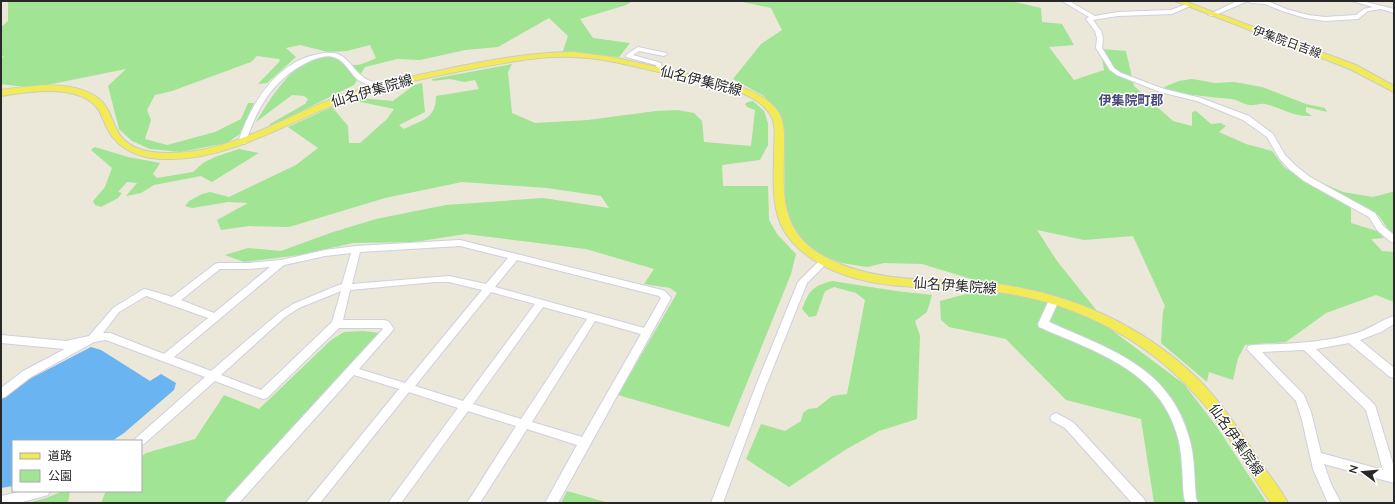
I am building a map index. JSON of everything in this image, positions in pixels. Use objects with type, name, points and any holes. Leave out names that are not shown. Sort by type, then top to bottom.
[{"type":"main road","name":"伊集院日吉線","points":[[1178,1],[1211,15],[1346,64],[1365,72],[1394,89]]},
{"type":"main road","name":"仙名伊集院線","points":[[1,93],[52,89],[86,95],[99,103],[116,138],[120,142],[131,150],[143,154],[168,156],[217,149],[242,142],[338,100],[379,87],[515,58],[551,53],[592,56],[732,87],[752,95],[775,113],[779,128],[780,204],[782,217],[785,225],[798,242],[824,261],[852,273],[914,284],[989,287],[1031,294],[1054,300],[1123,328],[1167,358],[1202,392],[1216,408],[1280,503]]},
{"type":"street","points":[[1065,1],[1093,18]]},
{"type":"street","points":[[1211,15],[1239,2],[1245,1]]},
{"type":"street","points":[[1252,1],[1266,2],[1284,10],[1325,19],[1358,16],[1366,10],[1379,8]]},
{"type":"street","points":[[1355,1],[1394,11]]},
{"type":"street","points":[[1188,5],[1179,10],[1167,13],[1118,14],[1089,19],[1098,31],[1100,38],[1099,48],[1112,69],[1119,74],[1162,91],[1199,99],[1251,121],[1270,136],[1282,156],[1297,171],[1307,179],[1372,215],[1380,228],[1394,240]]},
{"type":"street","points":[[660,70],[659,64],[628,56],[638,49],[664,54]]},
{"type":"street","points":[[242,142],[246,126],[256,105],[268,88],[281,75],[302,61],[325,55],[340,57],[363,80],[379,87]]},
{"type":"street","points":[[173,301],[218,266],[248,266],[281,263],[325,253],[356,249],[460,243],[662,293],[666,298],[551,503]]},
{"type":"street","points":[[1,339],[66,345],[106,336],[212,377],[264,395],[337,324],[356,249]]},
{"type":"street","points":[[312,503],[515,256]]},
{"type":"street","points":[[717,503],[760,388],[803,282],[824,261]]},
{"type":"street","points":[[166,358],[281,263]]},
{"type":"street","points":[[141,440],[286,312],[311,298],[346,287],[449,279],[541,302],[647,332]]},
{"type":"street","points":[[1,394],[27,374],[92,339],[116,310],[145,292],[216,317]]},
{"type":"street","points":[[1054,300],[1043,324],[1123,360],[1150,380],[1166,398],[1178,417],[1184,438],[1190,498],[1192,503]]},
{"type":"street","points":[[394,503],[541,302]]},
{"type":"street","points":[[473,503],[594,317]]},
{"type":"street","points":[[231,503],[389,329],[384,324],[337,324]]},
{"type":"street","points":[[1335,503],[1324,485],[1305,407],[1300,398],[1252,349],[1306,347],[1352,339],[1392,324]]},
{"type":"street","points":[[1352,339],[1394,374]]},
{"type":"street","points":[[1306,347],[1360,396],[1370,408],[1392,478]]},
{"type":"street","points":[[351,370],[585,443]]},
{"type":"street","points":[[1056,418],[1069,425],[1140,503]]},
{"type":"street","points":[[1316,457],[1392,478]]},
{"type":"street","points":[[1,502],[40,492]]},
{"type":"green space","points":[[8,1],[633,1],[626,5],[580,19],[593,38],[630,43],[619,57],[563,51],[568,36],[549,18],[498,47],[465,50],[420,60],[397,59],[365,67],[354,85],[269,127],[270,124],[305,104],[308,99],[304,96],[292,95],[256,122],[269,101],[287,78],[309,60],[321,56],[333,57],[348,64],[356,65],[376,58],[370,45],[347,51],[328,52],[300,45],[286,48],[296,57],[267,83],[258,84],[280,61],[279,59],[257,56],[251,62],[172,91],[155,95],[147,110],[151,120],[145,139],[167,145],[215,132],[241,119],[248,103],[254,103],[240,134],[227,143],[180,152],[150,149],[132,141],[119,129],[108,86],[126,69],[32,88],[1,84],[1,58],[4,57],[1,55],[1,27],[8,21]]},
{"type":"green space","points":[[738,1],[1011,1],[1041,8],[1042,22],[1062,24],[1074,45],[1049,47],[1074,80],[1104,70],[1101,49],[1126,51],[1134,86],[1173,121],[1192,126],[1192,112],[1196,111],[1211,124],[1221,123],[1226,126],[1219,132],[1246,144],[1272,151],[1284,167],[1317,189],[1351,208],[1351,223],[1377,231],[1384,238],[1371,239],[1382,251],[1394,252],[1394,302],[1376,295],[1326,313],[1286,342],[1245,345],[1238,358],[1233,380],[1209,372],[1207,382],[1161,343],[1163,311],[1165,306],[1133,236],[1084,240],[1037,230],[1057,261],[1113,331],[1184,384],[1217,427],[1267,503],[1154,503],[1141,419],[1066,400],[1006,339],[949,327],[941,320],[940,301],[981,290],[978,281],[922,264],[884,263],[867,267],[842,263],[821,255],[798,236],[787,218],[785,201],[784,130],[780,116],[764,96],[733,79],[761,44],[782,30],[771,8]]},
{"type":"green space","points":[[512,64],[508,72],[512,113],[535,123],[588,120],[656,111],[678,110],[694,113],[702,121],[704,142],[751,146],[755,110],[747,107],[745,104],[753,101],[764,111],[768,123],[768,145],[760,160],[722,165],[723,186],[768,186],[769,220],[777,234],[796,254],[791,274],[729,427],[618,395],[677,293],[670,288],[644,284],[654,269],[586,249],[466,234],[414,242],[353,243],[300,255],[244,262],[225,255],[248,248],[281,251],[330,233],[376,219],[446,205],[543,198],[609,208],[601,196],[547,188],[462,182],[385,198],[289,227],[249,226],[221,230],[217,220],[248,203],[228,202],[192,208],[185,206],[189,201],[202,194],[210,192],[229,197],[296,165],[318,148],[288,127],[332,107],[348,126],[349,143],[360,143],[387,119],[394,109],[356,101],[359,98],[393,101],[414,85],[422,83],[425,112],[399,125],[404,129],[422,121],[431,114],[434,110],[436,96],[479,89],[475,80],[464,82],[450,79],[433,81],[432,79]]},
{"type":"green space","points":[[1192,79],[1215,83],[1234,82],[1262,87],[1306,104],[1325,108],[1327,112],[1306,107],[1306,112],[1312,116],[1305,116],[1293,114],[1265,104],[1249,105],[1232,99],[1167,91],[1164,87],[1179,81]]},
{"type":"green space","points":[[95,147],[128,157],[160,163],[153,174],[157,178],[193,172],[203,163],[215,157],[239,149],[259,153],[212,182],[201,176],[154,185],[141,193],[126,196],[137,183],[127,182],[118,192],[122,193],[118,198],[101,207],[95,205],[93,201],[105,187],[112,168],[91,150]]},
{"type":"green space","points":[[1306,176],[1343,192],[1373,197],[1392,192],[1394,193],[1394,238],[1379,216],[1368,208],[1330,190]]},
{"type":"green space","points":[[832,281],[932,295],[927,312],[915,321],[920,336],[917,419],[879,431],[845,450],[789,487],[746,459],[761,424],[785,431],[801,421],[803,413],[808,409],[817,408],[832,396],[847,394],[865,300],[856,293],[834,287],[825,291],[816,316],[809,317],[802,309],[812,290],[820,285]]},
{"type":"green space","points":[[363,331],[381,333],[225,503],[101,503],[106,492],[142,492],[142,456],[146,453],[195,439],[224,395],[259,409],[331,340],[344,332]]},
{"type":"green space","points":[[567,491],[609,503],[561,503]]},
{"type":"green space","points":[[61,492],[70,492],[68,503],[28,503]]},
{"type":"water","points":[[91,347],[101,350],[150,381],[161,374],[176,383],[174,390],[124,433],[114,440],[12,440],[12,486],[1,488],[1,399],[16,386]]},
{"type":"district","name":"伊集院町郡","points":[[1131,101]]}]
